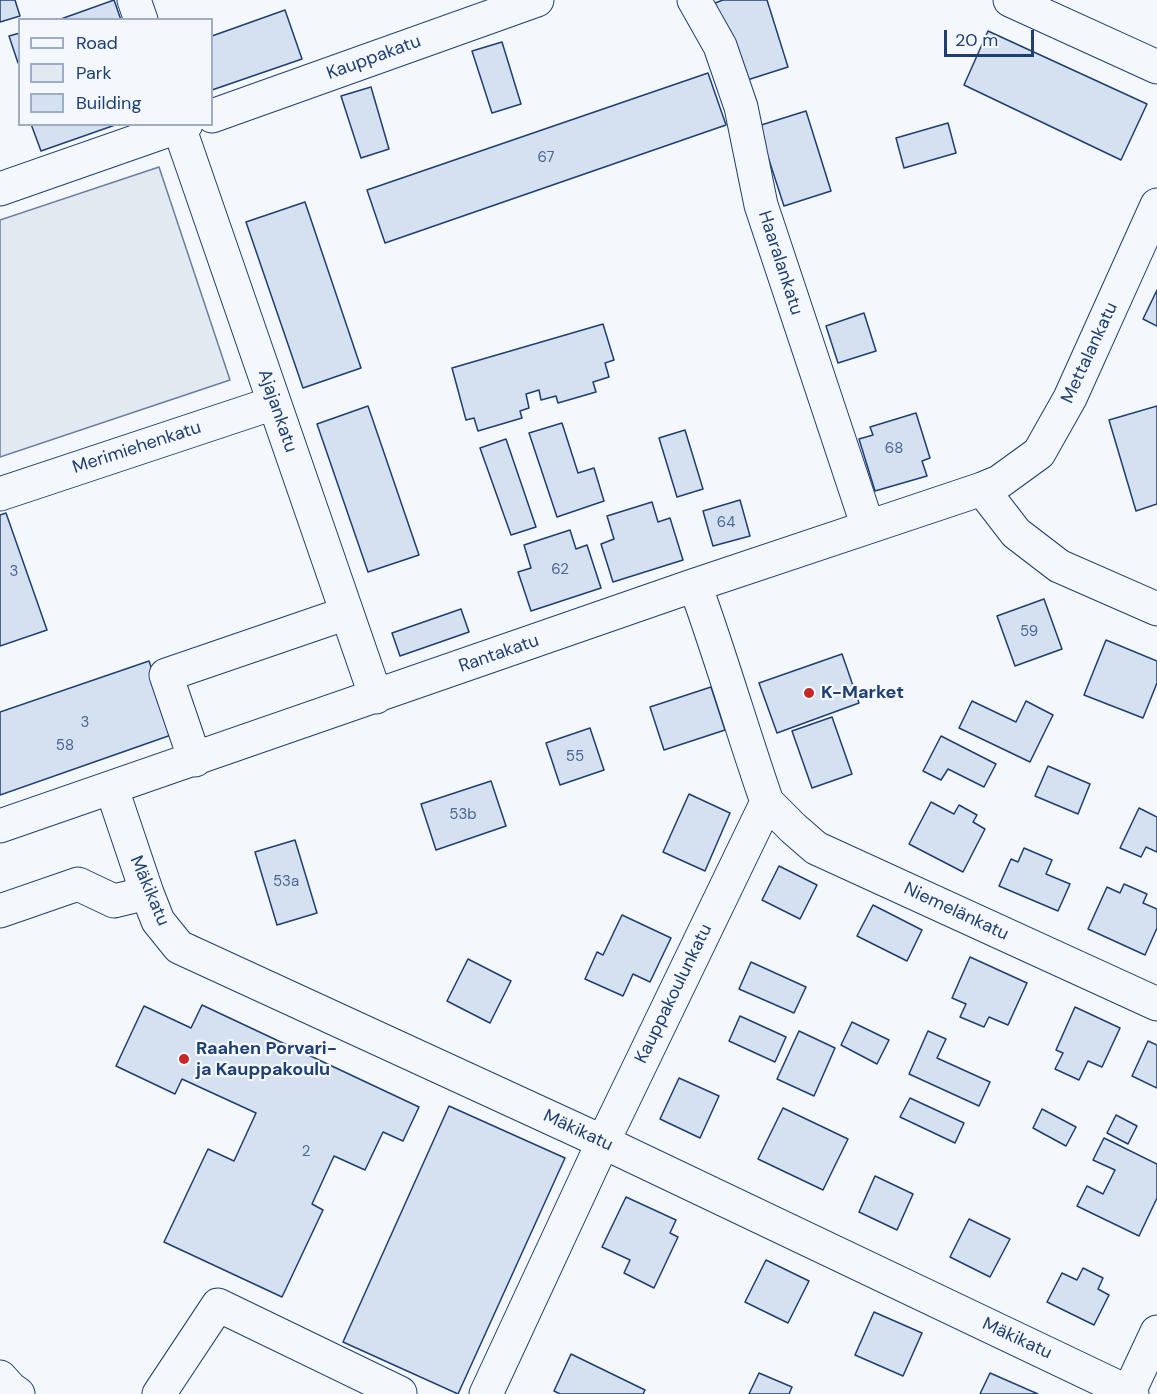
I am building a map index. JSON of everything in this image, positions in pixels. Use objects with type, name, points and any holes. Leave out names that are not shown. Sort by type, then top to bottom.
[{"type":"street","points":[[134,0],[140,18]]},
{"type":"street","name":"Kauppakatu","points":[[213,116],[537,0]]},
{"type":"street","name":"Haaralankatu","points":[[694,0],[720,46],[741,107],[761,205],[868,527]]},
{"type":"street","points":[[1010,0],[1157,68]]},
{"type":"street","points":[[0,189],[178,126]]},
{"type":"street","name":"Ajajankatu","points":[[181,126],[376,697]]},
{"type":"street","name":"Mettalankatu","points":[[990,485],[1039,453],[1070,398],[1157,205]]},
{"type":"street","name":"Merimiehenkatu","points":[[0,494],[274,403]]},
{"type":"street","points":[[990,485],[1017,533],[1059,566],[1157,609]]},
{"type":"street","name":"Rantakatu","points":[[0,826],[990,485]]},
{"type":"street","points":[[695,585],[726,672],[767,802]]},
{"type":"street","points":[[195,760],[166,675],[347,613]]},
{"type":"street","name":"Mäkikatu","points":[[112,789],[158,921],[179,947],[603,1142],[1129,1394]]},
{"type":"street","name":"Niemelänkatu","points":[[767,802],[816,848],[1157,1004]]},
{"type":"street","name":"Kauppakoulunkatu","points":[[486,1394],[603,1142],[767,802]]},
{"type":"street","points":[[0,911],[78,884],[114,901],[147,893]]},
{"type":"street","points":[[159,1394],[218,1305],[400,1393]]},
{"type":"street","points":[[1129,1394],[1157,1332]]},
{"type":"street","points":[[0,1377],[18,1394]]},
{"type":"green space","points":[[159,167],[230,380],[0,457],[0,220]]},
{"type":"building","points":[[0,0],[15,0],[20,16],[0,22]]},
{"type":"building","points":[[114,0],[120,18],[64,18]]},
{"type":"building","points":[[723,0],[767,0],[788,67],[741,82],[715,3]]},
{"type":"building","points":[[285,10],[302,59],[213,90],[213,36]]},
{"type":"building","points":[[988,31],[1147,104],[1121,160],[964,85]]},
{"type":"building","points":[[18,34],[18,63],[9,36]]},
{"type":"building","points":[[502,42],[521,104],[492,113],[472,51]]},
{"type":"building","points":[[708,73],[726,125],[385,243],[367,190]]},
{"type":"building","points":[[371,87],[389,149],[361,158],[341,96]]},
{"type":"building","points":[[806,111],[831,191],[784,206],[758,126]]},
{"type":"building","points":[[948,123],[956,153],[904,168],[896,138]]},
{"type":"building","points":[[32,126],[112,126],[41,151]]},
{"type":"building","points":[[305,202],[361,368],[303,388],[246,222]]},
{"type":"building","points":[[1157,290],[1157,326],[1143,319]]},
{"type":"building","points":[[864,313],[876,351],[838,363],[826,326]]},
{"type":"building","points":[[603,324],[614,360],[605,363],[609,377],[593,382],[596,392],[558,403],[556,396],[541,400],[539,390],[526,394],[529,408],[520,411],[522,418],[478,431],[474,418],[466,420],[452,368]]},
{"type":"building","points":[[368,406],[419,555],[368,572],[317,424]]},
{"type":"building","points":[[1157,406],[1157,504],[1136,511],[1109,420]]},
{"type":"building","points":[[916,413],[930,458],[922,461],[927,476],[875,491],[859,439],[873,435],[870,427]]},
{"type":"building","points":[[562,423],[578,473],[594,468],[604,501],[557,517],[529,433]]},
{"type":"building","points":[[685,430],[703,489],[677,497],[659,438]]},
{"type":"building","points":[[506,439],[536,527],[511,535],[480,448]]},
{"type":"building","points":[[740,500],[750,536],[713,546],[703,511]]},
{"type":"building","points":[[652,502],[658,522],[670,518],[683,560],[613,582],[601,544],[614,539],[607,516]]},
{"type":"building","points":[[6,513],[47,630],[0,646],[0,515]]},
{"type":"building","points":[[570,530],[576,549],[587,545],[601,588],[531,611],[518,572],[531,568],[524,545]]},
{"type":"building","points":[[1044,599],[1062,649],[1015,666],[997,616]]},
{"type":"building","points":[[461,609],[469,632],[400,656],[392,633]]},
{"type":"building","points":[[1106,640],[1157,661],[1157,683],[1143,718],[1084,695]]},
{"type":"building","name":"K-Market","points":[[842,654],[859,703],[777,733],[759,683]]},
{"type":"building","points":[[149,661],[174,734],[0,795],[0,712]]},
{"type":"building","points":[[711,687],[725,730],[664,750],[650,707]]},
{"type":"building","points":[[972,701],[1016,722],[1026,701],[1053,715],[1030,762],[959,728]]},
{"type":"building","points":[[832,717],[852,774],[812,788],[792,731]]},
{"type":"building","points":[[590,728],[604,770],[560,785],[546,743]]},
{"type":"building","points":[[941,736],[996,764],[984,787],[948,769],[941,780],[923,771]]},
{"type":"building","points":[[1048,766],[1090,784],[1078,814],[1035,796]]},
{"type":"building","points":[[491,781],[506,826],[436,850],[421,804]]},
{"type":"building","points":[[689,794],[730,813],[705,871],[663,852]]},
{"type":"building","points":[[931,802],[954,814],[959,805],[977,815],[973,822],[985,829],[963,872],[909,844]]},
{"type":"building","points":[[1139,808],[1157,817],[1157,852],[1146,847],[1141,857],[1120,848]]},
{"type":"building","points":[[295,840],[317,913],[277,925],[255,852]]},
{"type":"building","points":[[1024,848],[1052,860],[1046,874],[1070,884],[1058,911],[999,886],[1011,859],[1018,862]]},
{"type":"building","points":[[779,866],[817,885],[800,919],[762,900]]},
{"type":"building","points":[[1124,884],[1147,894],[1143,903],[1157,909],[1157,928],[1145,955],[1088,929],[1107,887],[1120,893]]},
{"type":"building","points":[[873,905],[922,930],[907,961],[857,936]]},
{"type":"building","points":[[622,915],[671,938],[650,982],[633,974],[623,996],[585,979],[597,952],[603,955]]},
{"type":"building","points":[[970,957],[1027,983],[1008,1025],[989,1017],[984,1027],[960,1017],[966,1004],[952,998]]},
{"type":"building","points":[[468,959],[511,981],[490,1023],[447,1001]]},
{"type":"building","points":[[751,962],[806,987],[794,1013],[739,989]]},
{"type":"building","points":[[202,1005],[419,1107],[403,1141],[383,1132],[365,1170],[334,1156],[312,1204],[323,1210],[282,1297],[164,1242],[208,1149],[234,1161],[256,1113],[182,1079],[175,1094],[116,1066],[144,1006],[191,1028]]},
{"type":"building","points":[[1075,1007],[1120,1028],[1102,1067],[1088,1061],[1079,1080],[1055,1069],[1063,1053],[1056,1050]]},
{"type":"building","points":[[740,1016],[786,1037],[775,1062],[729,1041]]},
{"type":"building","points":[[852,1022],[889,1040],[877,1064],[841,1045]]},
{"type":"building","points":[[799,1031],[835,1048],[814,1096],[777,1079]]},
{"type":"building","points":[[928,1031],[946,1039],[937,1058],[990,1082],[979,1106],[909,1074]]},
{"type":"building","points":[[1148,1041],[1157,1045],[1157,1088],[1132,1076]]},
{"type":"building","points":[[679,1078],[719,1096],[700,1138],[660,1119]]},
{"type":"building","points":[[910,1098],[964,1123],[955,1143],[900,1117]]},
{"type":"building","points":[[449,1106],[565,1158],[458,1394],[343,1342]]},
{"type":"building","points":[[783,1108],[848,1139],[823,1190],[758,1159]]},
{"type":"building","points":[[1042,1109],[1076,1127],[1066,1146],[1033,1128]]},
{"type":"building","points":[[1116,1115],[1137,1126],[1128,1144],[1107,1133]]},
{"type":"building","points":[[1104,1138],[1157,1164],[1157,1198],[1139,1236],[1077,1206],[1087,1186],[1103,1194],[1115,1170],[1093,1160]]},
{"type":"building","points":[[875,1176],[913,1194],[897,1230],[859,1212]]},
{"type":"building","points":[[626,1197],[676,1220],[670,1233],[678,1237],[654,1288],[624,1273],[630,1260],[602,1247]]},
{"type":"building","points":[[969,1219],[1010,1239],[990,1277],[950,1257]]},
{"type":"building","points":[[766,1260],[809,1281],[788,1323],[745,1302]]},
{"type":"building","points":[[1083,1268],[1103,1278],[1098,1289],[1109,1295],[1094,1325],[1047,1302],[1062,1273],[1077,1280]]},
{"type":"building","points":[[874,1312],[922,1333],[903,1376],[855,1355]]},
{"type":"building","points":[[571,1354],[645,1390],[643,1394],[560,1394],[554,1391]]},
{"type":"building","points":[[759,1373],[792,1387],[789,1394],[749,1394]]},
{"type":"building","points":[[990,1373],[1038,1394],[980,1394]]},
{"type":"place","name":"K-Market","points":[[809,693]]},
{"type":"place","name":"Raahen Porvari- ja Kauppakoulu","points":[[184,1059]]}]
